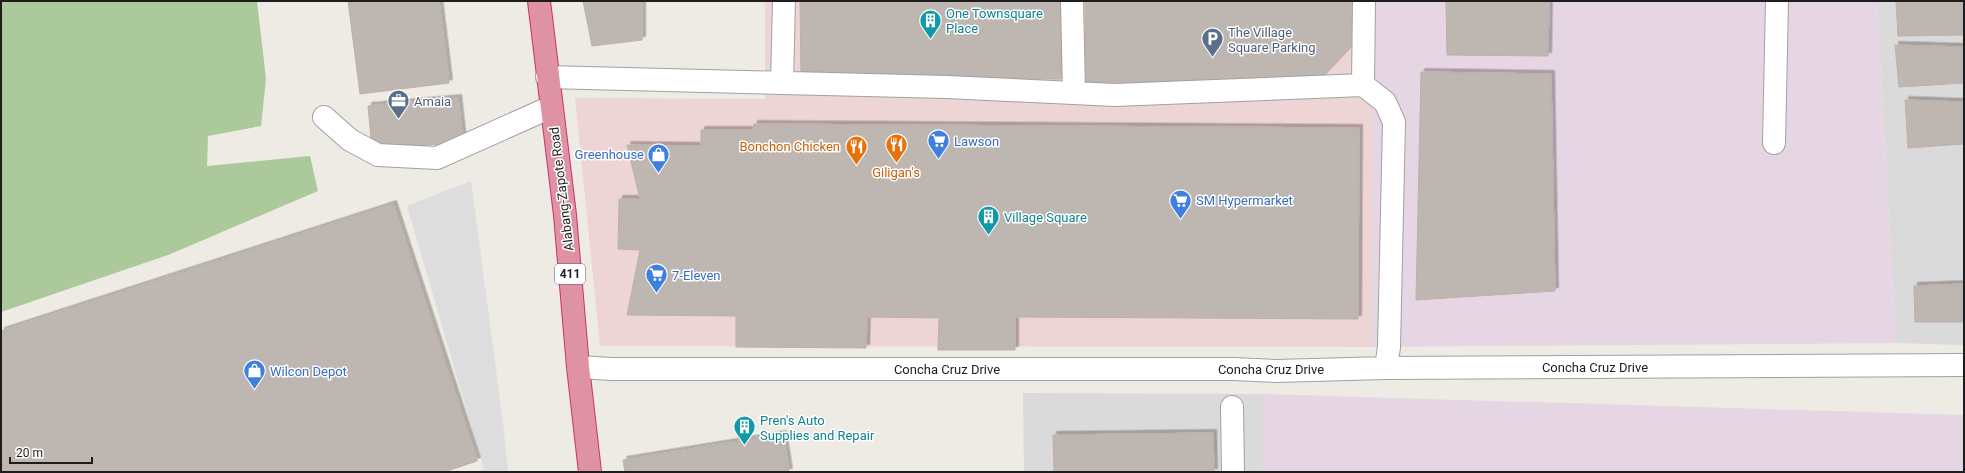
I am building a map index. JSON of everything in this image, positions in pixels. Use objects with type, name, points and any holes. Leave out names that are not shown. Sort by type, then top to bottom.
[{"type":"highway","name":"Alabang-Zapote Road","points":[[539,1],[547,78],[565,215],[578,367],[590,472]]},
{"type":"street","points":[[782,83],[784,1]]},
{"type":"street","points":[[1072,1],[1074,92]]},
{"type":"street","points":[[1363,85],[1364,1]]},
{"type":"street","points":[[1774,143],[1777,1]]},
{"type":"street","points":[[547,78],[782,83],[1074,92],[1114,89],[1363,85],[1385,102],[1394,122],[1389,347],[1386,368]]},
{"type":"street","points":[[324,117],[350,140],[378,155],[437,158],[551,107]]},
{"type":"street","name":"Concha Cruz Drive","points":[[578,367],[612,369],[1233,369],[1276,371],[1386,368],[1964,365]]},
{"type":"street","points":[[1232,407],[1232,472]]},
{"type":"shaded area","points":[[765,1],[1374,1],[1371,347],[600,346],[575,98],[765,99]]},
{"type":"shaded area","points":[[1374,1],[1877,1],[1896,343],[1371,347]]},
{"type":"shaded area","points":[[1877,1],[1964,1],[1964,345],[1896,343]]},
{"type":"shaded area","points":[[471,181],[503,422],[508,472],[477,472],[484,469],[407,206]]},
{"type":"shaded area","points":[[1023,393],[1262,394],[1262,472],[1024,472]]},
{"type":"shaded area","points":[[1262,394],[1964,415],[1964,472],[1262,472]]},
{"type":"green space","points":[[1,1],[257,1],[266,79],[261,126],[208,136],[207,166],[310,156],[318,191],[168,255],[1,312]]},
{"type":"building","points":[[348,1],[439,1],[449,83],[360,94]]},
{"type":"building","points":[[583,1],[642,1],[642,40],[592,46]]},
{"type":"building","name":"One Townsquare Place","points":[[800,1],[1061,1],[1061,79],[801,79]]},
{"type":"building","name":"The Village Square Parking","points":[[1085,1],[1361,1],[1361,36],[1317,83],[1086,82]]},
{"type":"building","points":[[1446,1],[1549,1],[1548,56],[1447,55]]},
{"type":"building","points":[[1896,1],[1964,1],[1964,35],[1898,36]]},
{"type":"building","points":[[1895,45],[1964,47],[1964,83],[1899,87]]},
{"type":"building","points":[[1421,72],[1551,74],[1555,291],[1416,300]]},
{"type":"building","points":[[458,98],[463,142],[372,150],[368,106]]},
{"type":"building","points":[[1905,100],[1964,102],[1963,144],[1908,148]]},
{"type":"building","name":"Village Square","points":[[754,124],[1359,128],[1358,319],[1015,317],[1015,350],[938,350],[939,318],[867,317],[866,348],[736,347],[736,316],[627,315],[640,250],[618,249],[619,199],[640,199],[627,145],[701,146],[701,130],[753,130]]},
{"type":"building","name":"Wilcon Depot","points":[[393,204],[477,461],[444,472],[1,472],[1,331]]},
{"type":"building","points":[[1964,284],[1964,322],[1915,322],[1914,286]]},
{"type":"building","points":[[1213,433],[1214,472],[1054,472],[1053,435]]},
{"type":"building","name":"Pren's Auto Supplies and Repair","points":[[783,434],[789,472],[625,472],[623,460]]},
{"type":"place","name":"One Townsquare Place","points":[[931,40]]},
{"type":"place","name":"The Village Square Parking","points":[[1212,58]]},
{"type":"place","name":"Amaia","points":[[398,120]]},
{"type":"place","name":"Lawson","points":[[938,160]]},
{"type":"place","name":"Giligan's","points":[[896,164]]},
{"type":"place","name":"Bonchon Chicken","points":[[856,166]]},
{"type":"place","name":"Greenhouse","points":[[659,174]]},
{"type":"place","name":"SM Hypermarket","points":[[1180,220]]},
{"type":"place","name":"Village Square","points":[[989,236]]},
{"type":"place","name":"7-Eleven","points":[[657,294]]},
{"type":"place","name":"Wilcon Depot","points":[[255,390]]},
{"type":"place","name":"Pren's Auto Supplies and Repair","points":[[744,446]]}]
